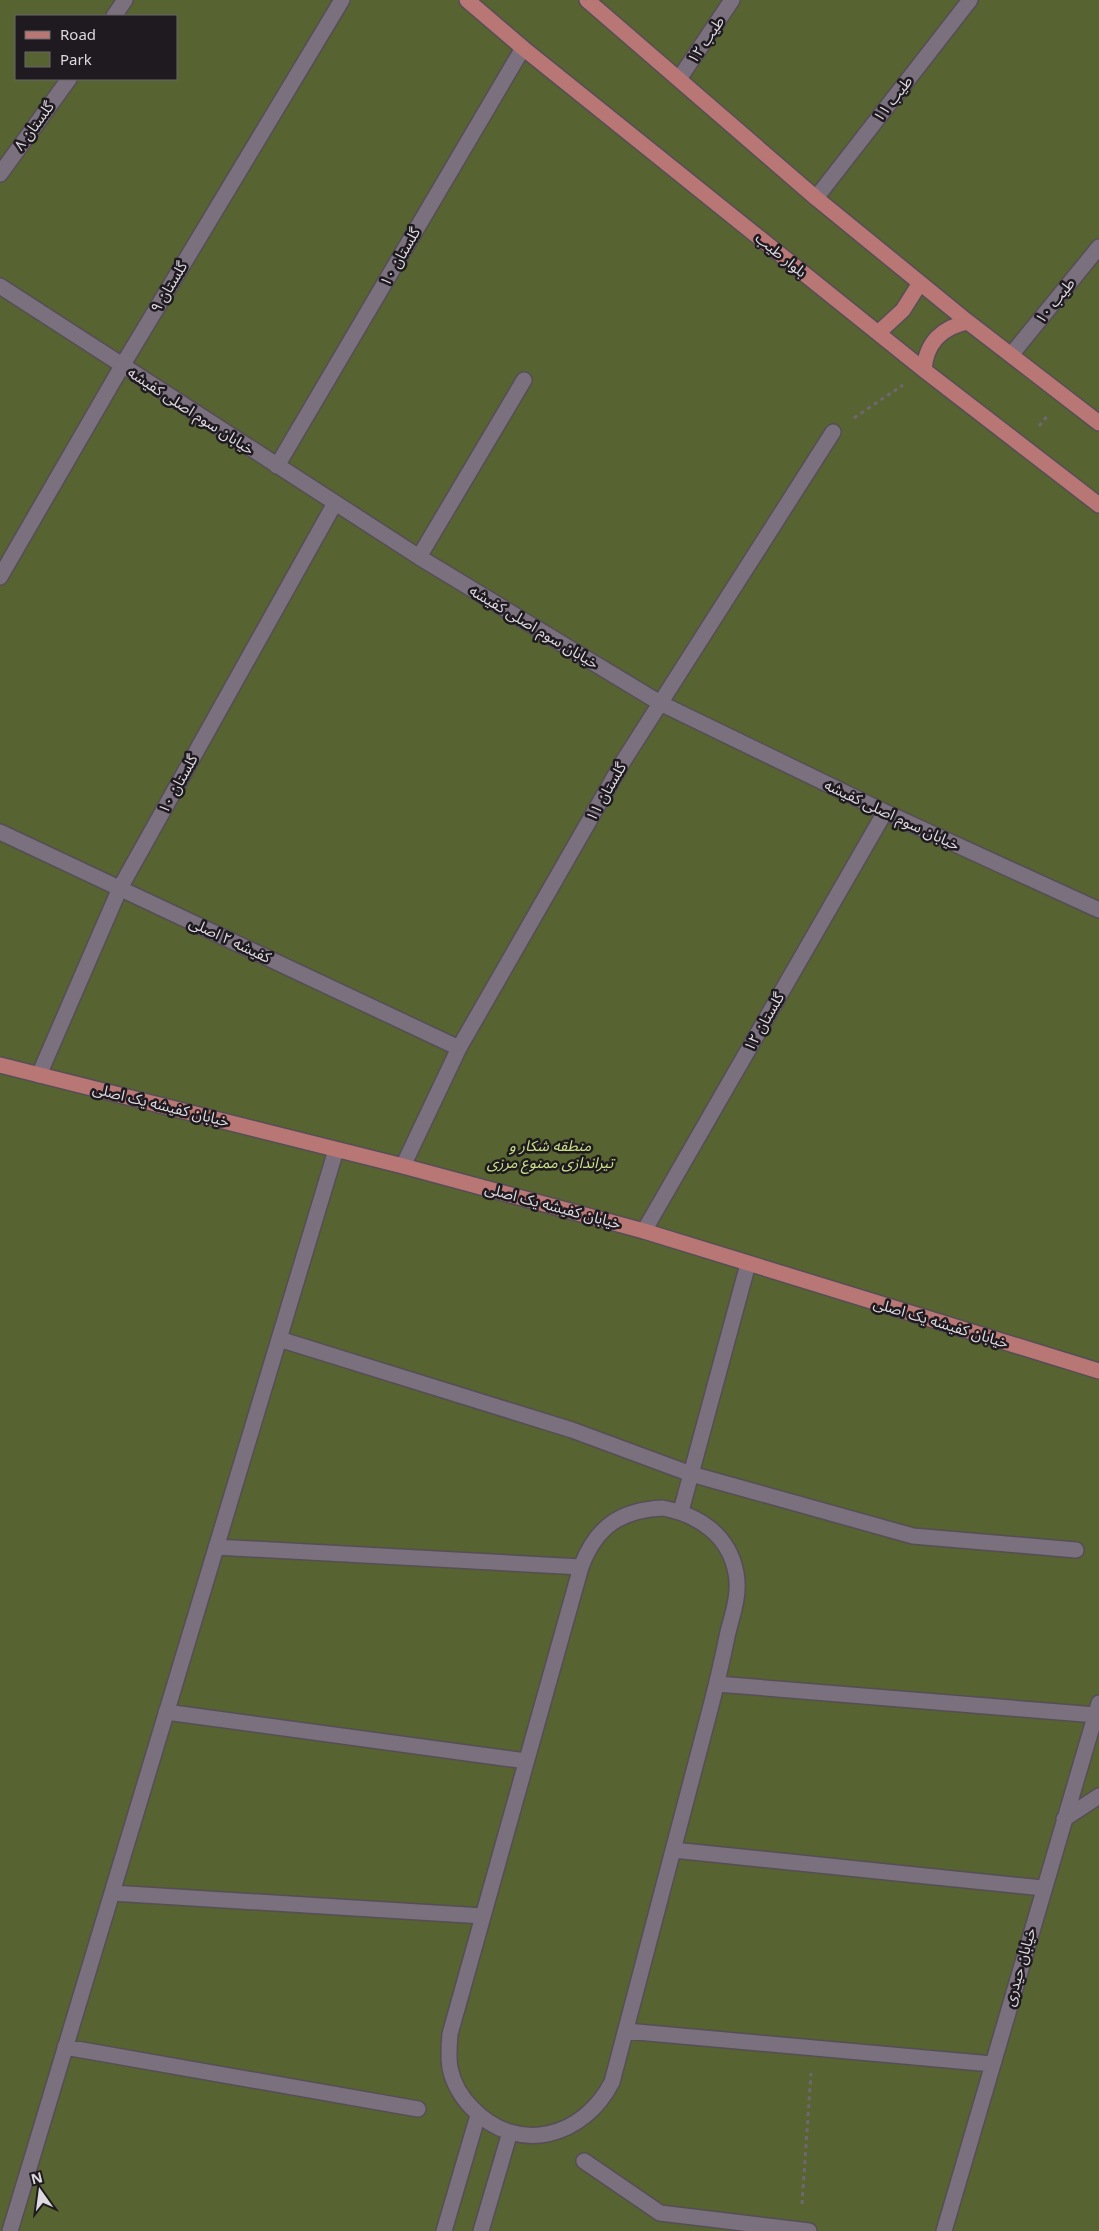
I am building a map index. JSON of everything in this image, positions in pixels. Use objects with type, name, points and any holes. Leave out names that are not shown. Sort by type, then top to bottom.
[{"type":"main road","name":"بلوار طیب","points":[[467,0],[523,48],[924,370],[1099,505]]},
{"type":"main road","points":[[587,0],[816,198],[968,322],[1099,423]]},
{"type":"main road","points":[[878,333],[903,310],[920,283]]},
{"type":"main road","points":[[924,370],[924,359],[934,339],[944,330],[955,324],[968,322]]},
{"type":"main road","name":"خیابان کفیشه یک اصلی","points":[[0,1065],[403,1166],[644,1231],[1099,1371]]},
{"type":"street","points":[[115,15],[125,0]]},
{"type":"street","name":"گلستان ۹","points":[[0,577],[122,366],[342,0]]},
{"type":"street","name":"طیب ۱۲","points":[[679,80],[732,0]]},
{"type":"street","name":"طیب ۱۱","points":[[816,198],[970,0]]},
{"type":"street","name":"گلستان ۱۰","points":[[277,466],[523,48]]},
{"type":"street","name":"گلستان ۸","points":[[0,174],[68,80]]},
{"type":"street","name":"طیب ۱۰","points":[[1010,355],[1099,247]]},
{"type":"street","name":"خیابان سوم اصلی کفیشه","points":[[0,286],[419,557],[660,703],[885,812],[1099,910]]},
{"type":"street","points":[[419,557],[524,380]]},
{"type":"street","name":"گلستان ۱۱","points":[[403,1166],[459,1048],[624,760],[833,432]]},
{"type":"street","name":"گلستان ۱۰","points":[[39,1075],[120,888],[335,503]]},
{"type":"street","name":"گلستان ۱۲","points":[[644,1231],[885,812]]},
{"type":"street","name":"کفیشه ۲ اصلی","points":[[0,832],[459,1048]]},
{"type":"street","points":[[10,2231],[336,1150]]},
{"type":"street","points":[[681,1511],[748,1264]]},
{"type":"street","points":[[279,1339],[572,1430],[691,1474],[913,1536],[1076,1550]]},
{"type":"street","points":[[663,1508],[681,1511],[697,1518],[718,1535],[732,1558],[737,1574],[737,1592],[717,1684],[612,2082],[604,2098],[579,2122],[554,2132],[528,2135],[510,2132],[493,2125],[478,2115],[466,2102],[456,2086],[450,2070],[448,2052],[450,2034],[587,1549],[611,1522],[627,1514],[645,1509],[663,1508]]},
{"type":"street","points":[[216,1547],[581,1567]]},
{"type":"street","points":[[717,1684],[1097,1709]]},
{"type":"street","name":"خیابان حیدری","points":[[944,2231],[1097,1709]]},
{"type":"street","points":[[166,1712],[526,1761]]},
{"type":"street","points":[[1064,1819],[1099,1796]]},
{"type":"street","points":[[673,1850],[1043,1888]]},
{"type":"street","points":[[112,1893],[483,1916]]},
{"type":"street","points":[[626,2030],[992,2064]]},
{"type":"street","points":[[65,2047],[418,2109]]},
{"type":"street","points":[[444,2231],[478,2115]]},
{"type":"street","points":[[481,2231],[510,2132]]},
{"type":"street","points":[[584,2161],[660,2213],[805,2230]]},
{"type":"path","points":[[833,432],[924,370]]},
{"type":"path","points":[[1022,445],[1064,396]]},
{"type":"path","points":[[805,2230],[813,2048]]},
{"type":"green space","name":"منطقه شکار و تیراندازی ممنوع مرزی","points":[[0,0],[1099,0],[1099,2231],[0,2231]]}]
